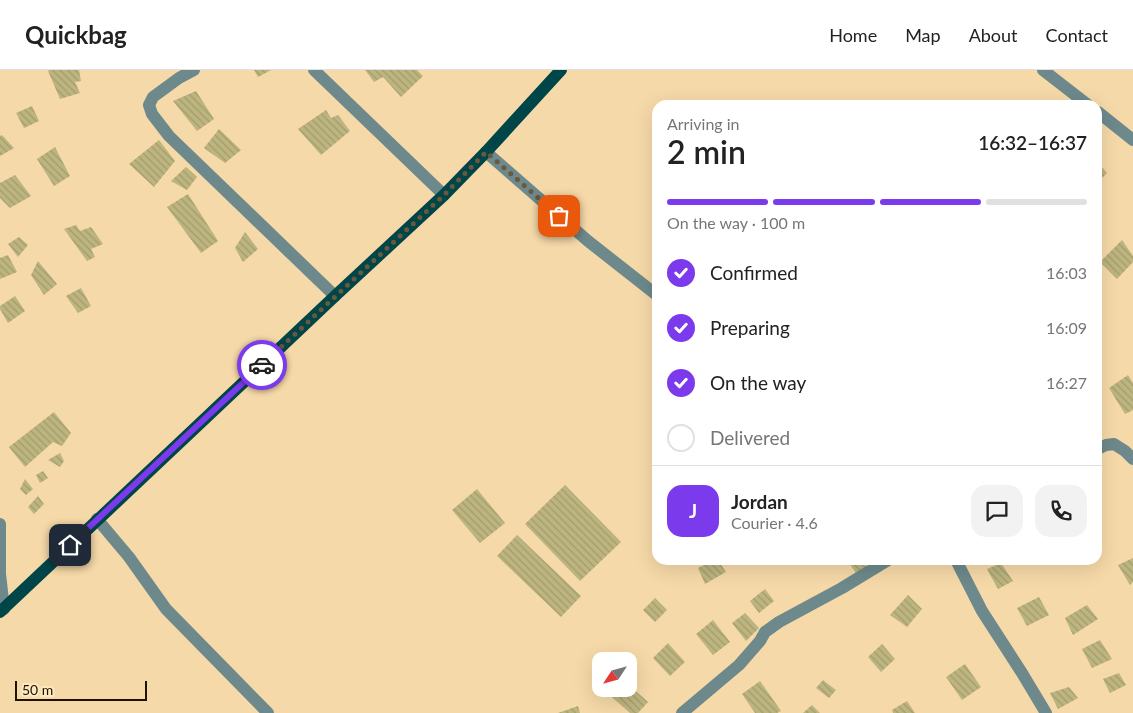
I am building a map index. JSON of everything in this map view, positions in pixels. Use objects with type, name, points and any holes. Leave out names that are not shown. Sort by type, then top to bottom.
[{"type":"main road","points":[[2,611],[444,195],[561,70]]},
{"type":"street","points":[[194,70],[179,78],[153,97],[149,105],[152,114],[169,136],[335,296]]},
{"type":"street","points":[[314,70],[444,195]]},
{"type":"street","points":[[1043,70],[1082,100]]},
{"type":"street","points":[[1102,115],[1133,140]]},
{"type":"street","points":[[486,152],[588,241],[652,291]]},
{"type":"street","points":[[1102,447],[1114,444],[1133,459]]},
{"type":"street","points":[[97,520],[129,557],[166,609],[268,713]]},
{"type":"street","points":[[0,524],[2,611]]},
{"type":"street","points":[[682,713],[739,665],[760,641],[765,632],[778,622],[842,588],[880,565]]},
{"type":"street","points":[[959,565],[982,611],[1046,713]]},
{"type":"building","points":[[49,70],[79,70],[81,81],[75,82],[80,93],[60,99]]},
{"type":"building","points":[[254,70],[271,70],[258,77]]},
{"type":"building","points":[[365,70],[417,70],[423,76],[401,97],[383,77],[374,82]]},
{"type":"building","points":[[196,91],[214,119],[197,131],[173,101]]},
{"type":"building","points":[[32,106],[39,121],[24,128],[16,113]]},
{"type":"building","points":[[326,110],[331,118],[338,115],[350,131],[321,155],[298,129]]},
{"type":"building","points":[[219,129],[241,150],[225,163],[204,148]]},
{"type":"building","points":[[2,135],[14,148],[0,156],[0,136]]},
{"type":"building","points":[[159,140],[175,161],[154,187],[129,164]]},
{"type":"building","points":[[55,147],[70,176],[54,186],[37,159]]},
{"type":"building","points":[[186,167],[197,177],[187,190],[171,181]]},
{"type":"building","points":[[1102,167],[1107,173],[1102,178]]},
{"type":"building","points":[[15,175],[31,196],[10,208],[0,198],[0,183]]},
{"type":"building","points":[[188,194],[218,241],[201,253],[167,207]]},
{"type":"building","points":[[76,225],[80,231],[91,227],[103,244],[91,249],[95,257],[87,261],[64,229]]},
{"type":"building","points":[[245,232],[258,249],[243,262],[235,248]]},
{"type":"building","points":[[19,237],[28,245],[18,257],[8,244]]},
{"type":"building","points":[[1122,240],[1133,256],[1133,262],[1117,279],[1102,264],[1102,260]]},
{"type":"building","points":[[8,255],[17,272],[0,279],[0,258]]},
{"type":"building","points":[[38,261],[57,284],[44,295],[31,275]]},
{"type":"building","points":[[81,288],[91,306],[78,313],[66,296]]},
{"type":"building","points":[[15,296],[25,311],[8,323],[0,306]]},
{"type":"building","points":[[1128,375],[1133,383],[1133,410],[1125,414],[1109,388]]},
{"type":"building","points":[[54,412],[71,433],[62,446],[53,442],[25,467],[9,447]]},
{"type":"building","points":[[60,453],[64,461],[60,467],[48,460]]},
{"type":"building","points":[[43,471],[48,478],[40,483],[36,475]]},
{"type":"building","points":[[25,479],[33,489],[26,495],[20,489]]},
{"type":"building","points":[[565,485],[621,542],[580,581],[525,524]]},
{"type":"building","points":[[477,489],[505,523],[480,543],[452,510]]},
{"type":"building","points":[[38,496],[44,504],[34,514],[28,507]]},
{"type":"building","points":[[517,535],[581,596],[561,617],[497,556]]},
{"type":"building","points":[[1133,558],[1133,582],[1130,585],[1118,565]]},
{"type":"building","points":[[704,565],[721,565],[726,572],[705,584],[698,568]]},
{"type":"building","points":[[850,565],[866,565],[868,568],[856,573]]},
{"type":"building","points":[[996,565],[1002,565],[1013,581],[998,589],[987,569]]},
{"type":"building","points":[[765,589],[774,601],[759,613],[750,601]]},
{"type":"building","points":[[908,595],[922,609],[907,627],[890,615]]},
{"type":"building","points":[[1039,597],[1049,615],[1027,626],[1017,608]]},
{"type":"building","points":[[655,598],[667,610],[655,622],[643,610]]},
{"type":"building","points":[[1087,605],[1098,619],[1073,635],[1065,618]]},
{"type":"building","points":[[745,613],[759,628],[746,641],[732,623]]},
{"type":"building","points":[[713,620],[730,642],[713,655],[696,634]]},
{"type":"building","points":[[1100,640],[1112,659],[1092,668],[1082,649]]},
{"type":"building","points":[[668,643],[685,662],[670,676],[653,658]]},
{"type":"building","points":[[882,644],[895,659],[881,672],[868,657]]},
{"type":"building","points":[[965,664],[981,687],[962,700],[946,677]]},
{"type":"building","points":[[1119,673],[1126,685],[1110,693],[1103,679]]},
{"type":"building","points":[[823,680],[836,690],[829,698],[816,688]]},
{"type":"building","points":[[760,681],[781,711],[777,713],[755,713],[742,694]]},
{"type":"building","points":[[1069,687],[1078,698],[1058,709],[1050,693]]},
{"type":"building","points":[[638,693],[648,702],[638,713],[630,713],[613,698],[638,698]]},
{"type":"building","points":[[907,701],[915,713],[893,713],[892,710]]},
{"type":"building","points":[[812,705],[820,713],[803,713]]},
{"type":"building","points":[[578,706],[580,713],[558,713]]},
{"type":"way so far","points":[[262,365],[444,195],[486,152],[559,216]]},
{"type":"route","points":[[70,545],[262,365]]}]
